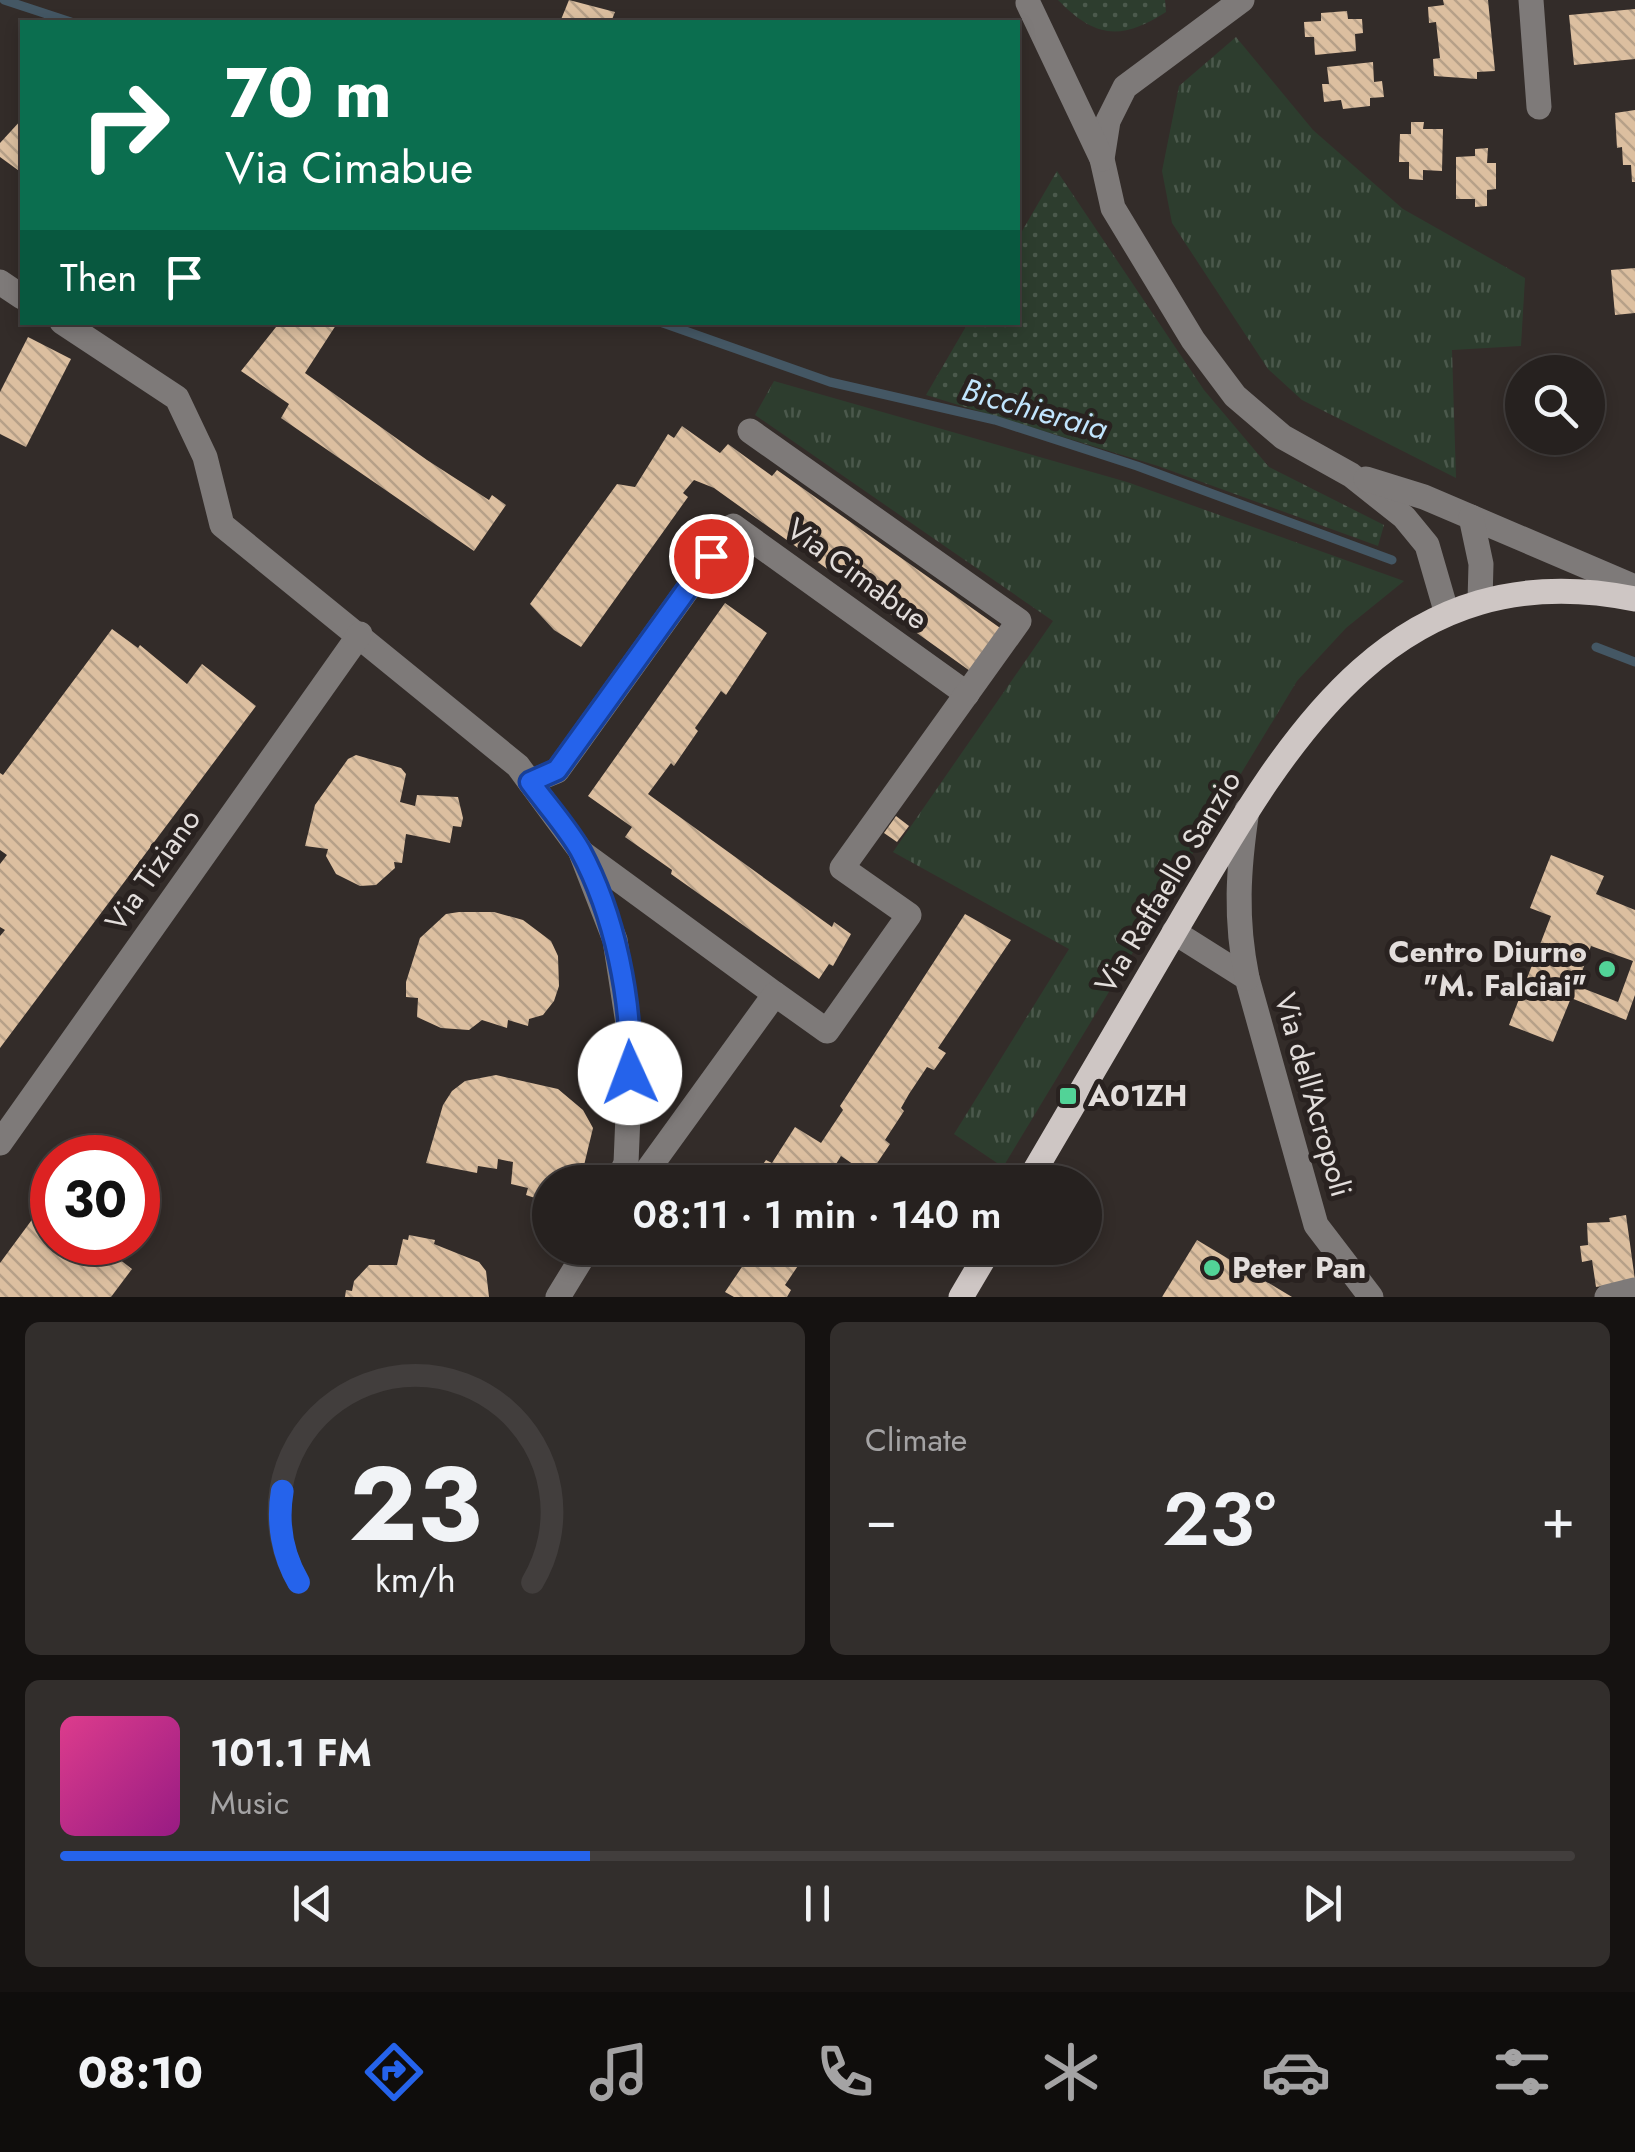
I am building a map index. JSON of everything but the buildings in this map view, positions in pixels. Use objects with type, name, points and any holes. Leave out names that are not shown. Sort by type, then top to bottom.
[{"type":"main road","name":"Via Raffaello Sanzio","points":[[1038,1165],[1247,807],[1336,689],[1396,640],[1480,601],[1550,590],[1635,599]]},
{"type":"main road","points":[[961,1297],[980,1265]]},
{"type":"street","points":[[1102,159],[1108,121],[1124,86],[1242,0]]},
{"type":"street","points":[[1531,0],[1538,107]]},
{"type":"street","points":[[1028,3],[1102,159],[1114,208],[1193,340],[1235,396],[1283,437],[1352,475],[1471,517],[1635,587]]},
{"type":"street","points":[[66,325],[176,398],[205,457],[222,525],[518,766],[580,850],[615,940],[631,1043],[625,1165]]},
{"type":"street","points":[[580,850],[827,1031],[909,915],[842,868],[1019,621],[750,431]]},
{"type":"street","points":[[1352,475],[1404,516],[1426,546],[1447,614]]},
{"type":"street","points":[[1471,517],[1481,564],[1480,601]]},
{"type":"street","name":"Via Cimabue","points":[[530,782],[557,770],[733,526],[967,694]]},
{"type":"street","name":"Via Tiziano","points":[[0,1144],[360,634]]},
{"type":"street","points":[[1246,978],[1236,886],[1247,807]]},
{"type":"street","name":"Via dell'Acropoli","points":[[1174,932],[1246,978],[1316,1225],[1372,1297]]},
{"type":"street","points":[[652,1165],[775,994]]},
{"type":"street","points":[[558,1297],[579,1265]]},
{"type":"street","points":[[1608,1297],[1635,1290]]},
{"type":"green space","points":[[1058,0],[1165,0],[1166,12],[1135,28],[1109,31],[1084,22]]},
{"type":"green space","points":[[1236,37],[1313,130],[1403,209],[1525,278],[1521,346],[1452,350],[1456,478],[1302,400],[1268,369],[1172,223],[1162,171],[1179,86]]},
{"type":"green space","points":[[1057,171],[1204,390],[1269,467],[1384,525],[1378,546],[1158,466],[926,395],[967,325],[1020,325],[1020,235]]},
{"type":"green space","points":[[774,381],[1127,482],[1404,581],[1346,628],[1297,681],[1004,1165],[954,1134],[1069,949],[893,852],[1053,621],[755,415]]},
{"type":"waterway","name":"Bicchieraia","points":[[4,0],[65,20]]},
{"type":"waterway","name":"Bicchieraia","points":[[668,325],[830,382],[995,420],[1137,466],[1392,560]]},
{"type":"waterway","name":"Bicchieraia","points":[[1596,647],[1635,662]]},
{"type":"place","name":"Centro Diurno \"M. Falciai\"","points":[[1607,969]]},
{"type":"place","name":"A01ZH","points":[[1068,1096]]},
{"type":"place","name":"Peter Pan","points":[[1212,1268]]},
{"type":"route","points":[[630,1073],[631,1043],[615,940],[580,850],[530,782],[557,770],[711,556]]}]
